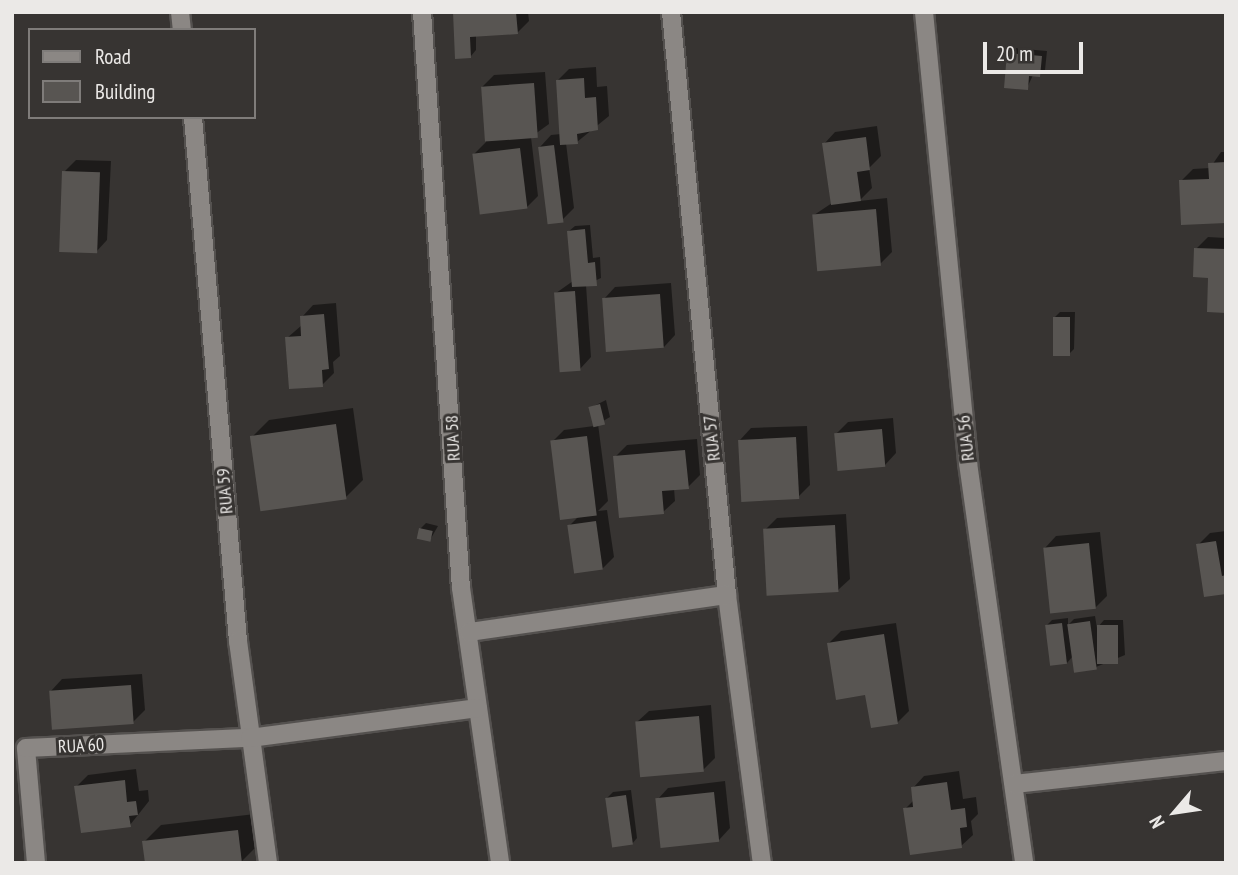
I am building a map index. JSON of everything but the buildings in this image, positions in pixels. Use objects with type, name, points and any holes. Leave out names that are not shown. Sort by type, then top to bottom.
[{"type":"street","name":"RUA 58","points":[[422,12],[461,588],[500,863]]},
{"type":"street","name":"RUA 57","points":[[671,12],[727,594],[762,863]]},
{"type":"street","name":"RUA 56","points":[[924,12],[968,463],[1024,863]]},
{"type":"street","name":"RUA 59","points":[[192,119],[250,737],[268,863]]},
{"type":"street","points":[[469,632],[727,594]]},
{"type":"street","points":[[250,737],[478,708]]},
{"type":"street","name":"RUA 60","points":[[36,863],[26,748],[250,737]]},
{"type":"street","points":[[1014,784],[1226,761]]}]
